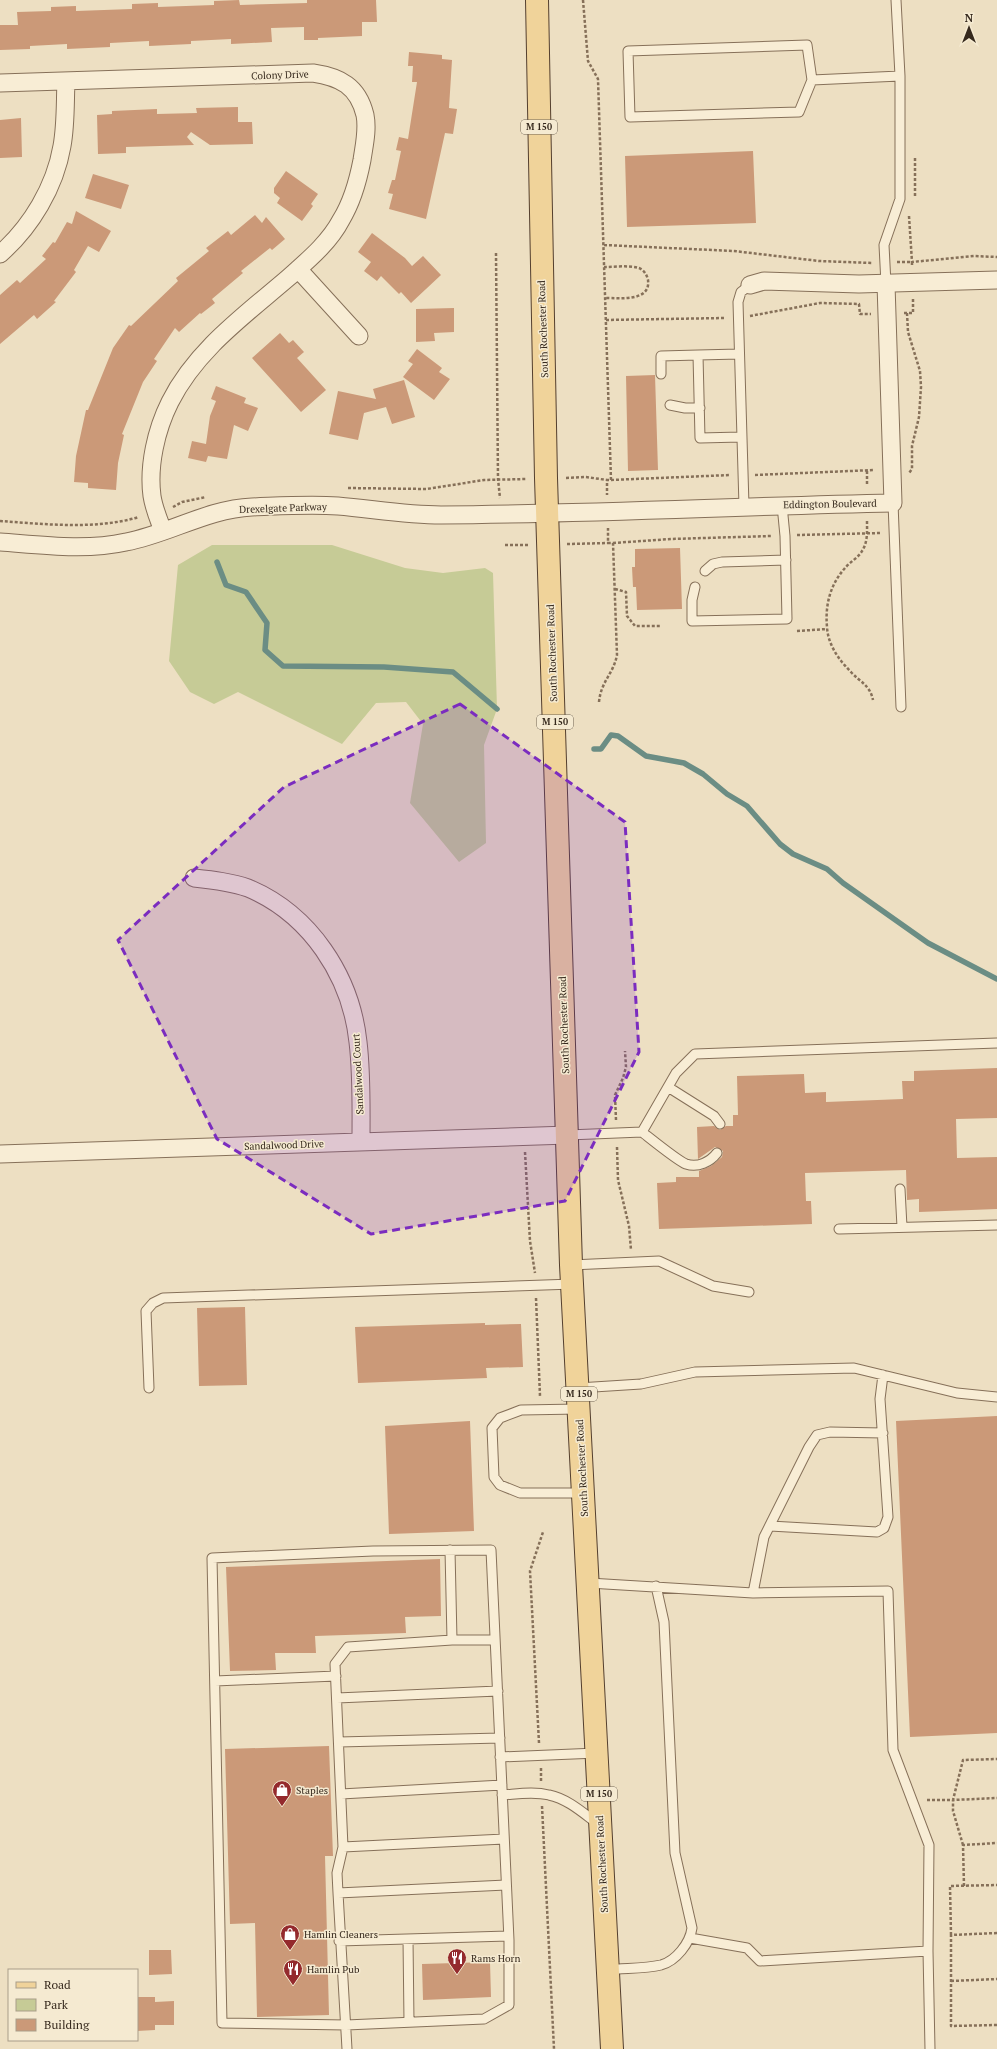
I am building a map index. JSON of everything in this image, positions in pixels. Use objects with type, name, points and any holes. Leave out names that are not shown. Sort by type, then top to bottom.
[{"type":"main road","name":"South Rochester Road","points":[[537,0],[542,300],[572,1275],[612,2049]]},
{"type":"street","name":"Colony Drive","points":[[0,83],[313,73],[331,76],[345,83],[356,95],[362,106],[366,127],[360,173],[355,189],[341,220],[322,246],[209,347],[194,364],[170,402],[158,434],[152,468],[152,496],[163,531]]},
{"type":"street","points":[[0,254],[31,220],[42,200],[55,170],[62,147],[65,121],[66,81]]},
{"type":"street","points":[[298,269],[359,336]]},
{"type":"street","points":[[750,286],[764,281],[886,284],[997,280]]},
{"type":"street","points":[[886,284],[893,503]]},
{"type":"street","name":"Eddington Boulevard","points":[[548,514],[744,506],[893,503]]},
{"type":"street","name":"Drexelgate Parkway","points":[[0,542],[51,546],[92,546],[124,543],[222,511],[272,506],[320,505],[410,515],[548,514]]},
{"type":"street","name":"Sandalwood Court","points":[[194,878],[224,882],[247,888],[270,899],[303,925],[331,961],[348,995],[358,1040],[362,1142]]},
{"type":"street","name":"Sandalwood Drive","points":[[0,1154],[568,1135]]},
{"type":"lane","points":[[886,284],[884,245],[900,199],[900,76],[896,0]]},
{"type":"lane","points":[[807,45],[812,80],[799,112],[630,117],[628,51],[807,45]]},
{"type":"lane","points":[[812,80],[900,76]]},
{"type":"lane","points":[[744,506],[738,302],[741,292],[750,286]]},
{"type":"lane","points":[[661,374],[660,356],[739,354]]},
{"type":"lane","points":[[698,355],[700,438],[741,437]]},
{"type":"lane","points":[[670,405],[685,408],[700,408]]},
{"type":"lane","points":[[893,503],[901,707]]},
{"type":"lane","points":[[696,587],[692,600],[692,620],[787,619],[786,560],[782,505]]},
{"type":"lane","points":[[705,571],[713,564],[722,562],[786,560]]},
{"type":"lane","points":[[642,1132],[676,1073],[695,1054],[997,1043]]},
{"type":"lane","points":[[668,1087],[714,1116],[720,1124]]},
{"type":"lane","points":[[568,1135],[642,1132],[686,1164],[700,1164],[711,1160],[717,1153]]},
{"type":"lane","points":[[900,1189],[902,1227]]},
{"type":"lane","points":[[839,1229],[997,1225]]},
{"type":"lane","points":[[149,1388],[146,1311],[153,1303],[163,1298],[572,1275],[631,1263],[659,1261],[713,1286],[748,1292]]},
{"type":"lane","points":[[583,1493],[520,1493],[500,1485],[494,1477],[492,1428],[500,1418],[521,1410],[695,1372],[854,1368],[957,1393],[997,1397]]},
{"type":"lane","points":[[770,1526],[877,1532],[884,1528],[888,1517],[880,1399],[883,1375]]},
{"type":"lane","points":[[753,1593],[764,1537],[808,1447],[817,1435],[830,1432],[882,1433]]},
{"type":"lane","points":[[450,1550],[452,1640]]},
{"type":"lane","points":[[491,1550],[495,1640],[508,1936],[509,2005],[484,2019],[346,2025],[222,2023],[212,1558],[373,1551],[491,1550]]},
{"type":"lane","points":[[588,1583],[753,1593],[888,1591],[893,1750],[929,1845],[928,1951],[930,2049]]},
{"type":"lane","points":[[608,1970],[662,1964],[682,1950],[690,1938],[692,1928],[674,1853],[664,1622],[656,1586]]},
{"type":"lane","points":[[347,2049],[339,1941],[338,1873],[343,1847],[335,1664],[348,1646],[452,1640],[495,1640]]},
{"type":"lane","points":[[215,1681],[336,1676]]},
{"type":"lane","points":[[337,1698],[498,1692]]},
{"type":"lane","points":[[339,1742],[500,1738]]},
{"type":"lane","points":[[500,1757],[597,1753]]},
{"type":"lane","points":[[341,1794],[502,1785]]},
{"type":"lane","points":[[502,1795],[550,1795],[572,1805],[600,1825]]},
{"type":"lane","points":[[343,1847],[504,1839]]},
{"type":"lane","points":[[338,1893],[506,1885]]},
{"type":"lane","points":[[339,1941],[508,1936]]},
{"type":"lane","points":[[690,1938],[747,1948],[760,1961],[928,1951]]},
{"type":"lane","points":[[408,1939],[409,2022]]},
{"type":"path","points":[[583,0],[588,61],[598,79],[611,480]]},
{"type":"path","points":[[604,245],[734,251],[826,262],[872,263]]},
{"type":"path","points":[[496,253],[499,489]]},
{"type":"path","points":[[912,262],[974,256],[997,257]]},
{"type":"path","points":[[604,267],[634,267],[641,269],[646,274],[648,281],[647,288],[642,294],[634,298],[606,298]]},
{"type":"path","points":[[898,313],[913,313],[913,296]]},
{"type":"path","points":[[750,316],[820,303],[859,304],[860,314],[875,314]]},
{"type":"path","points":[[906,478],[912,469],[912,446],[919,417],[921,388],[920,371],[908,332],[907,313]]},
{"type":"path","points":[[606,320],[725,318]]},
{"type":"path","points":[[754,475],[880,470]]},
{"type":"path","points":[[867,471],[867,487]]},
{"type":"path","points":[[574,478],[611,480],[731,475]]},
{"type":"path","points":[[607,480],[607,496]]},
{"type":"path","points":[[867,519],[867,533],[862,552],[845,567],[832,587],[826,612],[827,628],[837,656],[852,674],[867,686],[871,693],[872,700]]},
{"type":"path","points":[[0,521],[61,525],[126,521]]},
{"type":"path","points":[[608,533],[608,543]]},
{"type":"path","points":[[796,535],[882,533]]},
{"type":"path","points":[[591,544],[671,539],[773,536]]},
{"type":"path","points":[[599,702],[602,684],[612,671],[617,655],[613,543]]},
{"type":"path","points":[[505,545],[519,545]]},
{"type":"path","points":[[615,590],[626,592],[627,616],[635,626],[661,626]]},
{"type":"path","points":[[797,631],[827,628]]},
{"type":"path","points":[[616,1111],[615,1095],[623,1078],[626,1067],[625,1051]]},
{"type":"path","points":[[525,1150],[530,1241],[535,1273]]},
{"type":"path","points":[[617,1157],[620,1192],[629,1226],[631,1263]]},
{"type":"path","points":[[537,1300],[540,1396]]},
{"type":"path","points":[[539,1745],[530,1571],[543,1532]]},
{"type":"path","points":[[964,1886],[963,1845],[953,1811],[953,1800],[963,1760],[997,1759]]},
{"type":"path","points":[[540,1765],[542,1787]]},
{"type":"path","points":[[912,1800],[997,1798]]},
{"type":"path","points":[[542,1801],[554,2049]]},
{"type":"path","points":[[963,1845],[997,1843]]},
{"type":"path","points":[[997,1885],[950,1886],[951,2026],[997,2025]]},
{"type":"path","points":[[951,1935],[997,1933]]},
{"type":"path","points":[[951,1981],[997,1979]]},
{"type":"highlighted area","points":[[460,704],[625,822],[639,1052],[565,1201],[371,1234],[217,1139],[118,940],[284,787]]},
{"type":"green space","points":[[212,545],[332,545],[405,568],[443,573],[485,568],[493,573],[497,709],[484,745],[486,843],[459,862],[410,803],[423,724],[406,702],[376,703],[342,744],[238,692],[214,704],[190,692],[169,661],[178,565]]},
{"type":"building","points":[[239,0],[240,5],[307,3],[307,0],[376,0],[377,22],[362,22],[362,36],[318,38],[318,40],[304,40],[304,27],[271,28],[272,42],[231,44],[231,39],[191,41],[191,44],[149,46],[149,41],[110,43],[110,47],[67,49],[67,44],[30,46],[30,49],[0,50],[0,25],[18,25],[17,12],[51,11],[51,7],[76,6],[76,11],[132,9],[132,4],[158,3],[158,7],[214,5],[214,1]]},
{"type":"building","points":[[409,52],[442,55],[442,59],[452,60],[449,108],[457,109],[453,134],[445,133],[426,219],[389,209],[393,194],[388,193],[392,180],[395,180],[401,151],[396,150],[399,137],[408,139],[417,82],[412,82],[413,66],[408,66]]},
{"type":"building","points":[[238,107],[238,122],[252,122],[253,144],[210,145],[191,132],[187,137],[194,145],[126,147],[126,153],[98,154],[97,115],[112,114],[112,111],[157,109],[157,114],[197,113],[196,108]]},
{"type":"building","points":[[21,118],[22,157],[0,158],[0,120]]},
{"type":"building","points":[[753,151],[756,223],[627,227],[625,156]]},
{"type":"building","points":[[286,171],[318,194],[311,204],[313,206],[302,221],[277,203],[280,198],[274,193],[274,188]]},
{"type":"building","points":[[93,174],[129,185],[121,209],[85,198]]},
{"type":"building","points":[[76,211],[111,231],[99,252],[88,246],[74,270],[76,272],[54,301],[56,302],[37,319],[34,315],[0,344],[0,295],[17,280],[20,283],[46,259],[42,256],[53,242],[55,243],[67,222],[72,224]]},
{"type":"building","points":[[255,215],[262,223],[266,217],[285,239],[272,250],[270,248],[241,271],[243,273],[212,299],[215,303],[201,314],[200,313],[179,332],[175,328],[154,359],[157,361],[143,382],[122,434],[124,435],[118,463],[116,490],[88,488],[88,483],[74,482],[76,456],[86,410],[88,410],[113,348],[129,325],[131,326],[178,281],[176,278],[209,251],[206,248],[228,231],[231,235]]},
{"type":"building","points":[[372,233],[405,258],[412,266],[423,256],[441,275],[411,303],[401,292],[399,294],[381,276],[377,281],[364,271],[371,262],[358,252]]},
{"type":"building","points":[[454,308],[454,332],[434,333],[435,341],[416,342],[416,309]]},
{"type":"building","points":[[280,333],[289,343],[293,340],[304,352],[297,358],[326,390],[301,412],[252,358]]},
{"type":"building","points":[[417,349],[442,368],[439,372],[450,379],[434,400],[403,377],[413,364],[408,361]]},
{"type":"building","points":[[655,375],[658,470],[628,471],[626,376]]},
{"type":"building","points":[[404,380],[415,417],[392,424],[386,407],[364,413],[358,440],[329,434],[338,391],[376,399],[373,389]]},
{"type":"building","points":[[216,386],[246,398],[244,403],[258,408],[248,431],[234,425],[227,459],[208,456],[206,462],[188,458],[192,441],[206,444],[210,416],[216,401],[211,399]]},
{"type":"building","points":[[680,548],[682,609],[637,610],[636,587],[633,587],[632,567],[635,567],[635,549]]},
{"type":"building","points":[[997,1068],[997,1118],[956,1119],[957,1158],[997,1157],[997,1209],[919,1212],[919,1199],[907,1200],[906,1170],[805,1173],[806,1201],[811,1201],[812,1224],[659,1229],[657,1183],[676,1182],[676,1177],[699,1177],[699,1171],[711,1166],[722,1157],[723,1151],[715,1147],[698,1159],[697,1127],[714,1126],[720,1130],[726,1126],[733,1126],[733,1115],[738,1115],[737,1076],[804,1074],[805,1093],[826,1092],[826,1102],[903,1099],[902,1081],[914,1081],[914,1071]]},
{"type":"building","points":[[245,1307],[247,1385],[199,1386],[197,1308]]},
{"type":"building","points":[[485,1323],[485,1325],[521,1324],[523,1367],[486,1368],[487,1378],[358,1383],[355,1327]]},
{"type":"building","points":[[997,1416],[997,1733],[910,1737],[896,1421]]},
{"type":"building","points":[[470,1421],[474,1531],[389,1534],[385,1426]]},
{"type":"building","points":[[440,1559],[441,1616],[405,1617],[406,1633],[315,1636],[316,1653],[275,1653],[276,1670],[230,1671],[226,1567]]},
{"type":"building","points":[[329,1746],[333,1856],[325,1856],[329,2015],[257,2017],[255,1923],[230,1924],[225,1749]]},
{"type":"building","points":[[149,1950],[171,1950],[172,1974],[149,1975]]},
{"type":"building","points":[[490,1962],[491,1997],[423,2000],[422,1964]]},
{"type":"building","points":[[138,1997],[155,1997],[155,2002],[174,2001],[174,2025],[155,2025],[155,2030],[138,2031]]},
{"type":"waterway","points":[[217,562],[226,585],[246,592],[267,623],[265,650],[283,666],[384,667],[453,672],[497,709]]},
{"type":"waterway","points":[[594,749],[601,749],[611,735],[618,736],[646,756],[684,763],[703,774],[727,794],[747,806],[780,844],[793,854],[827,869],[843,883],[928,943],[997,979]]},
{"type":"place","name":"Staples","points":[[282,1807]]},
{"type":"place","name":"Hamlin Cleaners","points":[[290,1951]]},
{"type":"place","name":"Rams Horn","points":[[457,1975]]},
{"type":"place","name":"Hamlin Pub","points":[[293,1986]]}]
